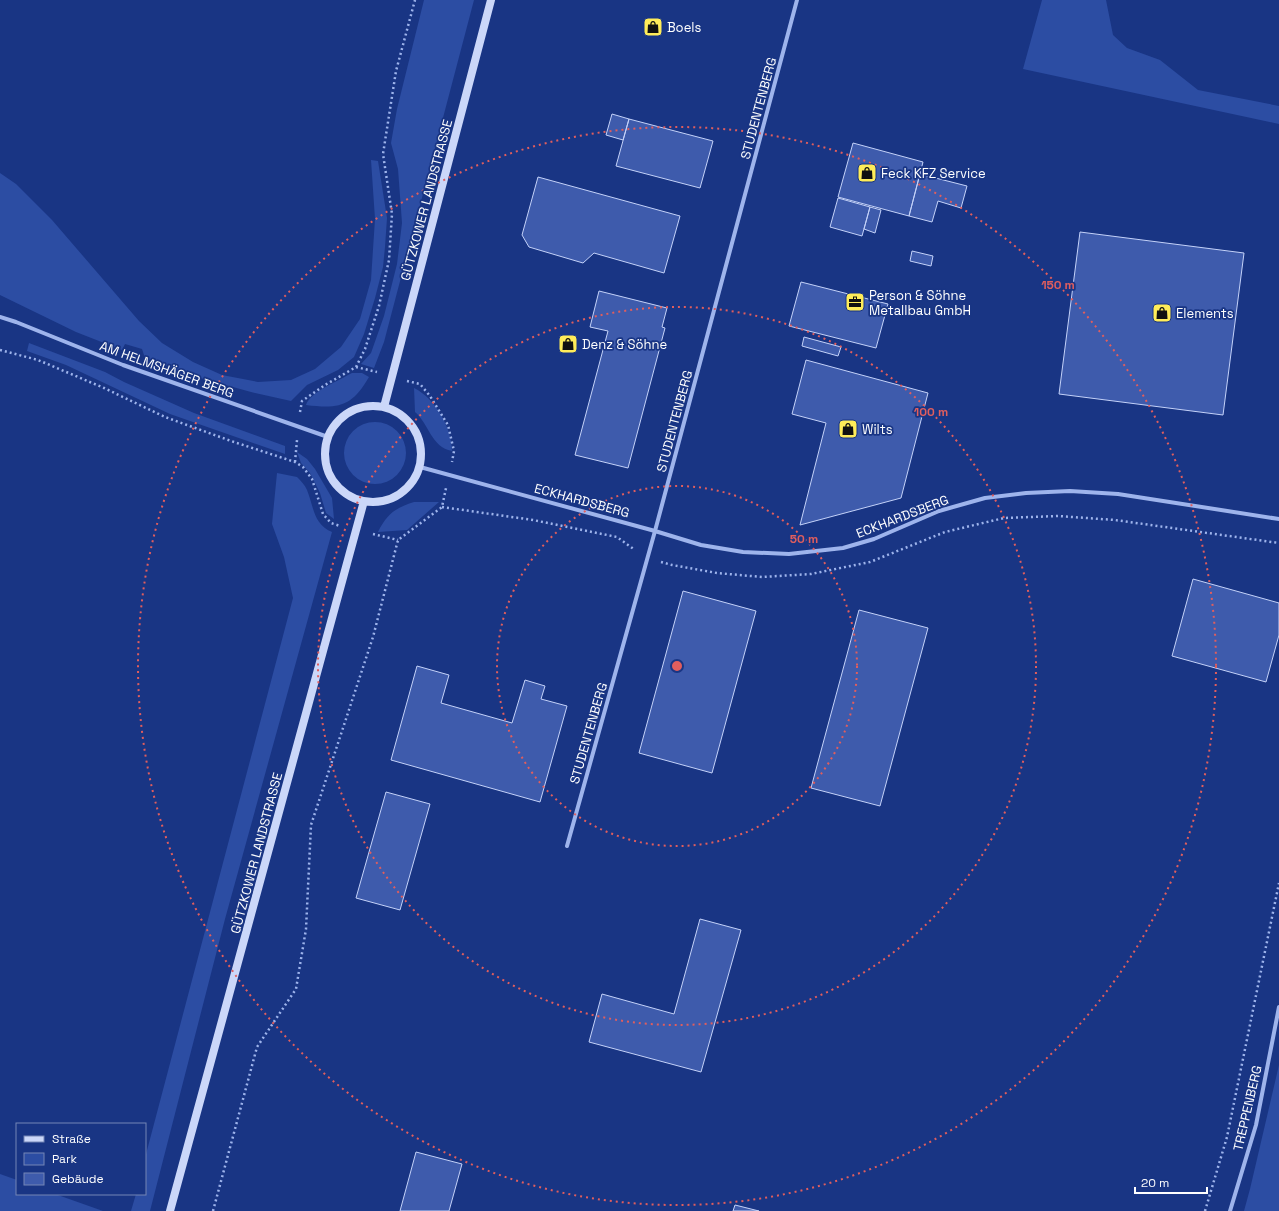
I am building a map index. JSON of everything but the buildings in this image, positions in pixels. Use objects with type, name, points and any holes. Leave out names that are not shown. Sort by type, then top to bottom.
[{"type":"main road","name":"GÜTZKOWER LANDSTRASSE","points":[[384,407],[491,0]]},
{"type":"main road","points":[[370,406],[384,407],[398,413],[410,423],[418,436],[422,451],[420,467],[414,480],[405,491],[393,498],[379,502],[364,501],[351,497],[331,478],[326,464],[325,451],[328,437],[335,425],[344,415],[357,409],[370,406]]},
{"type":"main road","name":"GÜTZKOWER LANDSTRASSE","points":[[170,1211],[364,501]]},
{"type":"street","name":"STUDENTENBERG","points":[[567,846],[654,531],[797,0]]},
{"type":"street","name":"AM HELMSHÄGER BERG","points":[[0,317],[123,365],[328,437]]},
{"type":"street","name":"ECKHARDSBERG","points":[[420,467],[701,545],[743,552],[789,554],[843,548],[874,539],[939,511],[985,498],[1026,493],[1070,491],[1118,494],[1279,519]]},
{"type":"street","name":"TREPPENBERG","points":[[1230,1211],[1256,1124],[1279,1008]]},
{"type":"path","points":[[302,401],[325,385],[356,367],[365,349],[379,306],[389,260],[392,214],[383,154],[396,71],[415,0]]},
{"type":"path","points":[[0,350],[38,360],[104,388],[165,417],[295,462],[303,467],[312,479],[323,514],[331,524]]},
{"type":"path","points":[[420,384],[430,396],[448,425],[454,451]]},
{"type":"path","points":[[213,1211],[257,1047],[296,989],[306,929],[311,825],[374,637],[398,540],[442,507]]},
{"type":"path","points":[[1205,1211],[1227,1137],[1279,883]]},
{"type":"green space","points":[[424,0],[474,0],[384,342],[374,368],[361,364],[371,353],[384,316],[397,264],[402,223],[398,169],[391,143],[397,109]]},
{"type":"green space","points":[[1042,0],[1106,0],[1113,35],[1127,48],[1160,60],[1198,90],[1279,106],[1279,124],[1023,69]]},
{"type":"green space","points":[[371,160],[378,161],[387,218],[383,267],[364,334],[354,357],[338,370],[307,385],[291,401],[193,376],[145,358],[142,349],[125,344],[122,350],[76,332],[0,295],[0,173],[16,184],[52,220],[139,321],[162,343],[193,362],[222,375],[258,382],[291,380],[315,369],[341,347],[360,319],[371,280],[375,219]]},
{"type":"green space","points":[[29,343],[105,372],[194,413],[285,446],[285,454],[170,414],[66,365],[27,351]]},
{"type":"green space","points":[[352,373],[362,373],[369,377],[363,387],[350,400],[336,406],[327,407],[306,405],[309,400],[319,391]]},
{"type":"green space","points":[[414,388],[429,399],[441,415],[449,433],[452,451],[439,445],[415,412]]},
{"type":"green space","points":[[375,422],[392,427],[397,431],[401,436],[406,453],[401,470],[397,475],[392,479],[375,484],[358,479],[353,475],[349,470],[344,453],[349,436],[353,431],[358,427]]},
{"type":"green space","points":[[297,452],[307,459],[315,469],[332,498],[334,519],[326,513],[320,493],[310,473],[301,463]]},
{"type":"green space","points":[[277,473],[297,477],[300,480],[307,490],[318,520],[326,529],[332,532],[225,919],[150,1211],[131,1211],[136,1195],[146,1195],[146,1154],[293,598],[284,557],[272,524]]},
{"type":"green space","points":[[414,502],[439,502],[407,530],[378,532],[392,512]]},
{"type":"green space","points":[[1279,1065],[1279,1211],[1244,1211],[1250,1189]]},
{"type":"green space","points":[[0,1174],[16,1180],[16,1195],[58,1195],[103,1211],[0,1211]]},
{"type":"place","name":"Boels","points":[[653,27]]},
{"type":"place","name":"Feck KFZ Service","points":[[867,173]]},
{"type":"place","name":"Person & Söhne Metallbau GmbH","points":[[855,302]]},
{"type":"place","name":"Elements","points":[[1162,313]]},
{"type":"place","name":"Denz & Söhne","points":[[568,344]]},
{"type":"place","name":"Wilts","points":[[848,429]]}]
